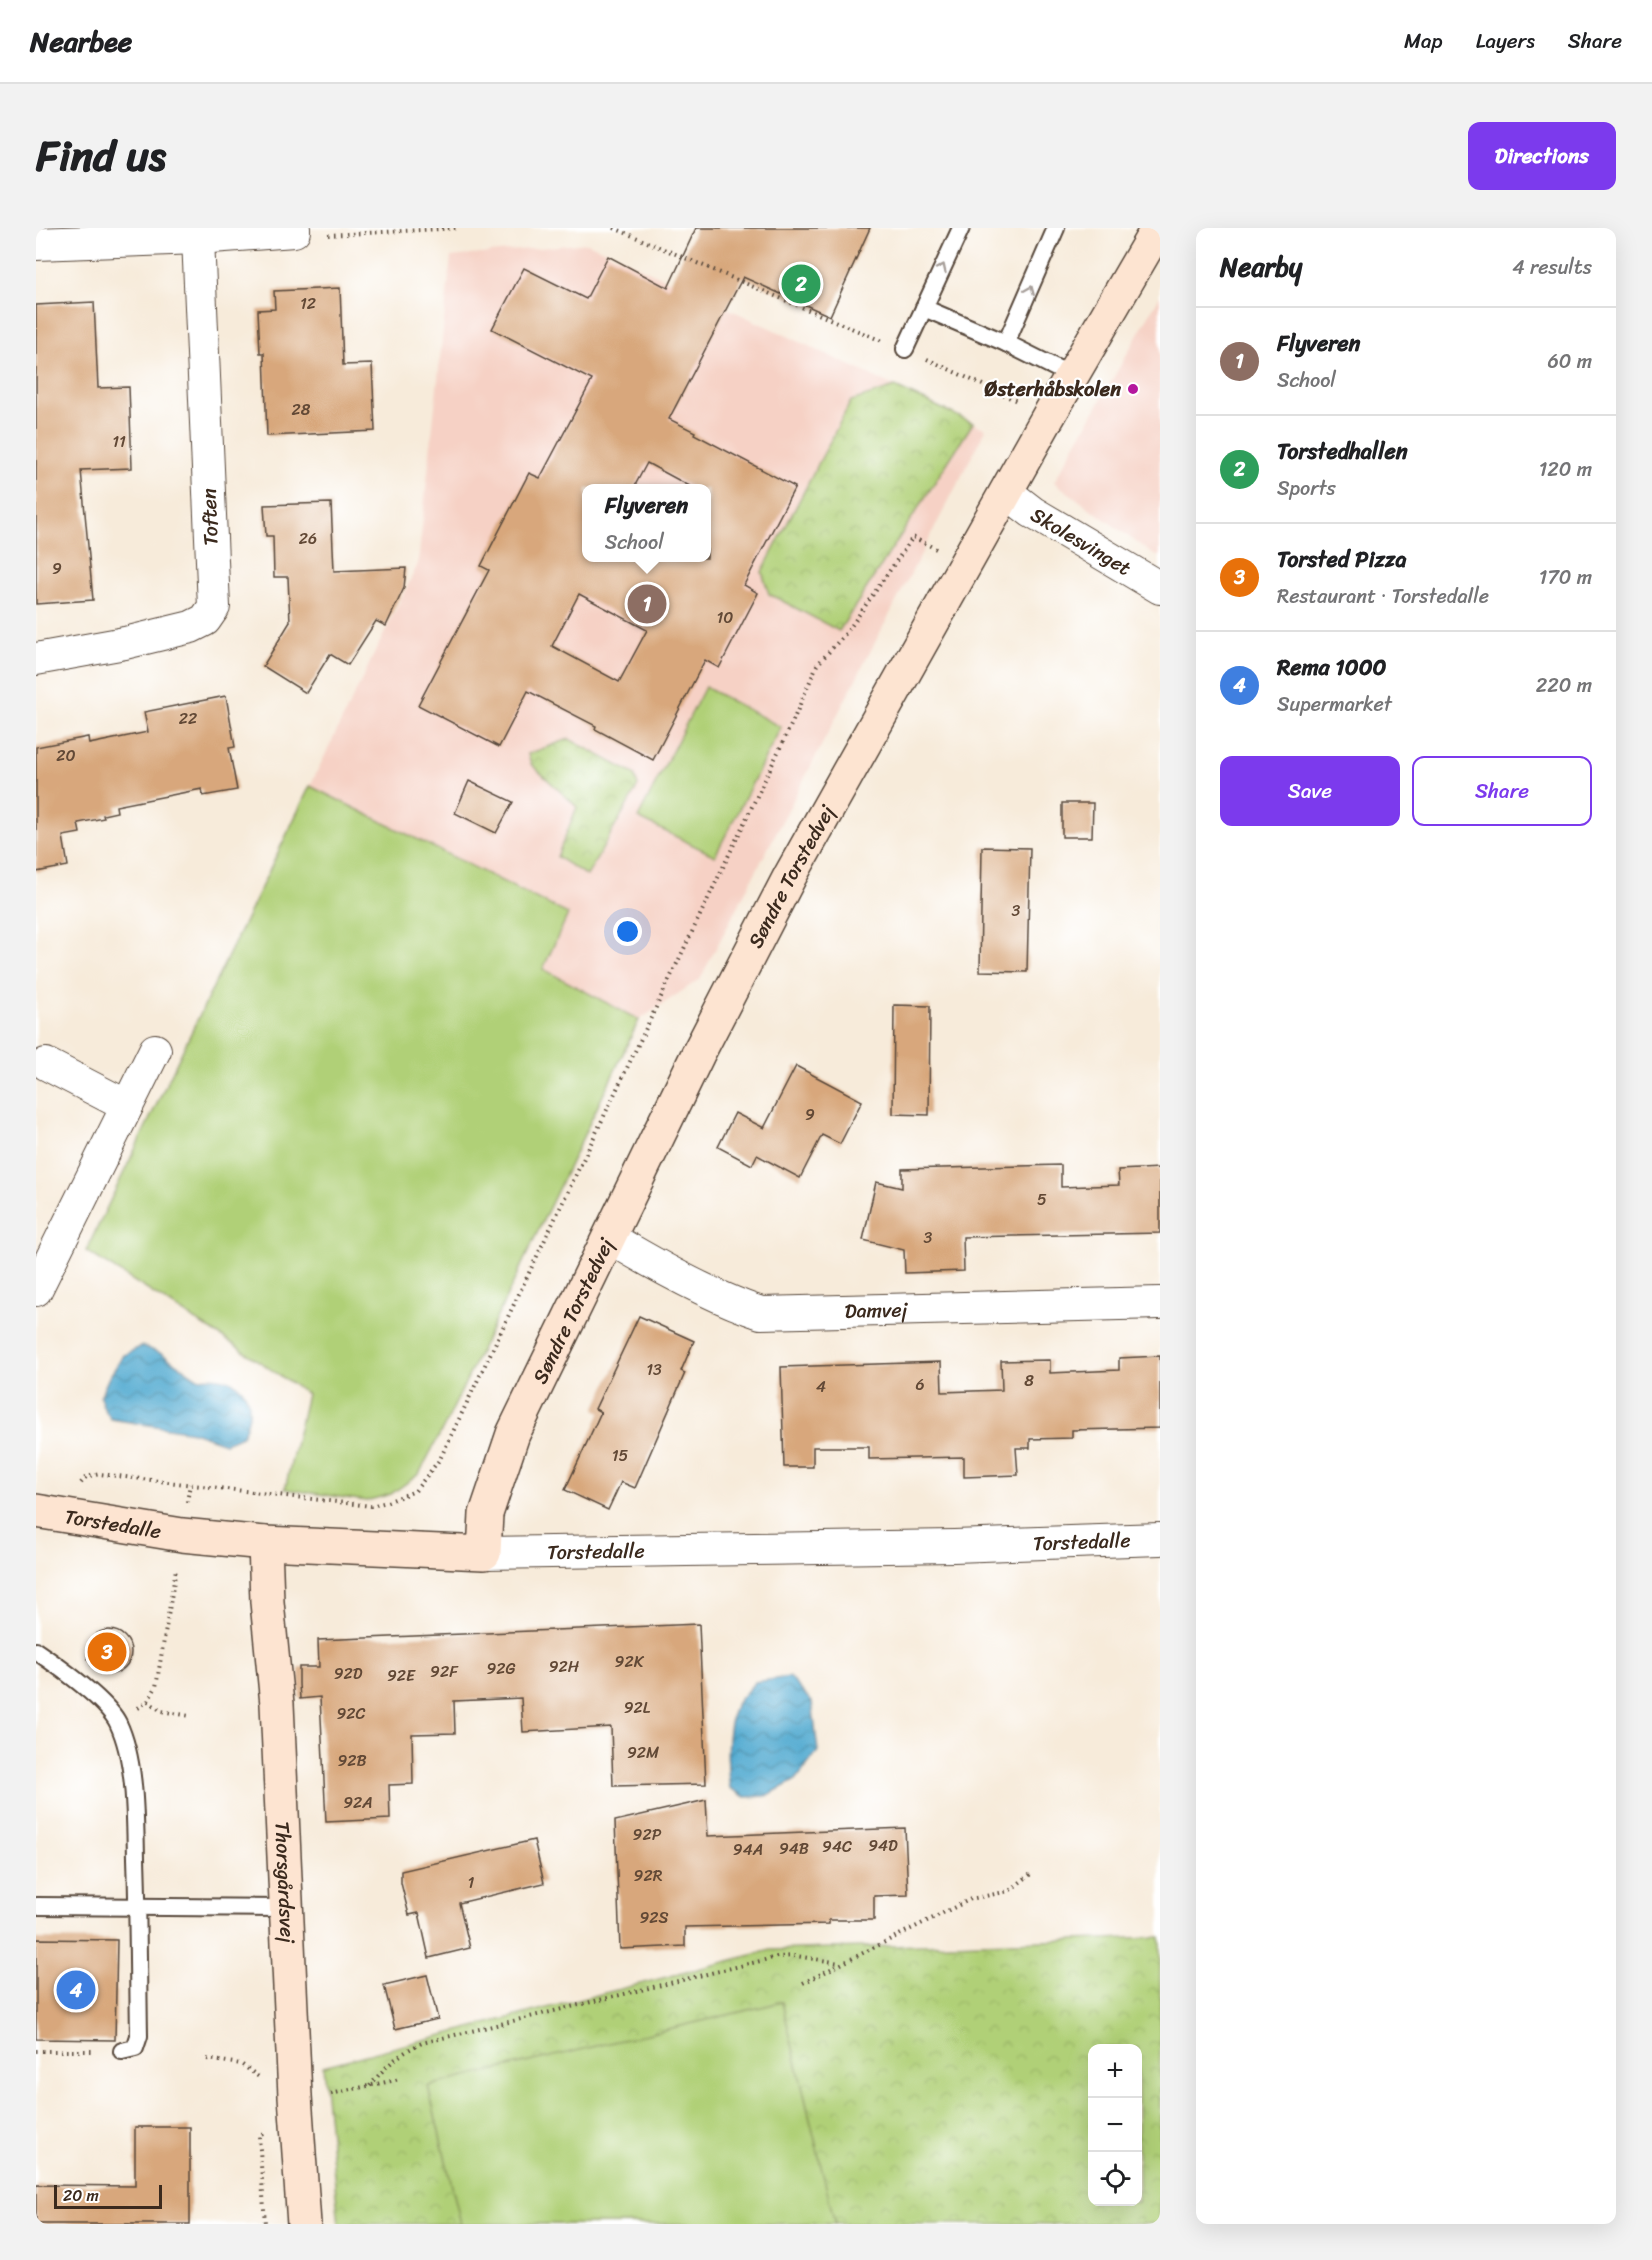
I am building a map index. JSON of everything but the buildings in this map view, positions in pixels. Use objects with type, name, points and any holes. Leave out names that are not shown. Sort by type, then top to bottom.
[{"type":"street","name":"Søndre Torstedvej","points":[[484,1553],[486,1514],[513,1434],[698,1054],[790,876],[1048,417],[1158,228]]},
{"type":"street","points":[[36,244],[198,238],[294,229]]},
{"type":"street","name":"Toften","points":[[36,659],[125,643],[191,627],[205,620],[214,607],[198,238]]},
{"type":"street","name":"Skolesvinget","points":[[1006,492],[1032,512],[1160,588]]},
{"type":"street","points":[[36,1290],[155,1050]]},
{"type":"street","points":[[46,1064],[128,1106]]},
{"type":"street","name":"Damvej","points":[[610,1238],[742,1307],[761,1313],[1160,1303]]},
{"type":"street","name":"Torstedalle","points":[[51,1513],[182,1535],[266,1543],[484,1553],[943,1546],[1160,1539]]},
{"type":"street","name":"Thorsgårdsvej","points":[[266,1543],[267,1602],[277,1704],[295,2096],[304,2224]]},
{"type":"lane","points":[[905,349],[961,228]]},
{"type":"lane","points":[[1006,344],[1056,228]]},
{"type":"lane","points":[[924,308],[1072,376]]},
{"type":"lane","points":[[36,1651],[60,1667],[104,1706],[118,1722],[127,1752],[134,1806],[139,2036],[135,2048],[122,2051]]},
{"type":"lane","points":[[36,1906],[287,1908]]},
{"type":"path","points":[[294,229],[312,236],[459,228]]},
{"type":"path","points":[[614,228],[866,335],[905,349],[1048,417]]},
{"type":"path","points":[[51,1513],[86,1477],[100,1474],[371,1506],[415,1491],[440,1459],[787,734],[817,665],[846,632],[913,537],[964,566]]},
{"type":"path","points":[[118,1722],[148,1701],[156,1688],[190,1484]]},
{"type":"path","points":[[148,1701],[161,1711],[189,1716]]},
{"type":"path","points":[[803,1983],[971,1899],[1009,1891],[1032,1874]]},
{"type":"path","points":[[370,2086],[382,2069],[422,2043],[777,1957],[796,1956],[840,1963]]},
{"type":"path","points":[[36,2050],[122,2051]]},
{"type":"path","points":[[207,2059],[241,2064],[260,2078]]},
{"type":"path","points":[[295,2096],[328,2094],[400,2079]]},
{"type":"shaded area","points":[[588,243],[986,429],[700,979],[639,1020],[543,969],[568,914],[310,786],[418,564],[451,257]]},
{"type":"shaded area","name":"Østerhåbskolen","points":[[1160,296],[1160,557],[1151,553],[1054,482]]},
{"type":"green space","points":[[895,387],[973,423],[839,631],[769,594],[762,572],[851,401]]},
{"type":"green space","points":[[705,687],[781,727],[715,856],[638,818]]},
{"type":"green space","points":[[569,739],[634,774],[638,786],[587,876],[557,857],[577,807],[531,764],[528,754]]},
{"type":"green space","points":[[310,786],[568,914],[543,969],[639,1020],[448,1419],[419,1474],[391,1494],[366,1501],[285,1489],[307,1394],[86,1251]]},
{"type":"green space","points":[[1160,1937],[1160,2224],[339,2224],[323,2066],[771,1950]]},
{"type":"green space","points":[[782,2002],[835,2224],[461,2224],[428,2086]]},
{"type":"water","points":[[142,1346],[162,1354],[198,1378],[225,1379],[243,1390],[248,1399],[249,1410],[242,1436],[225,1443],[193,1432],[111,1419],[100,1397],[109,1377],[124,1355]]},
{"type":"water","points":[[789,1677],[812,1702],[818,1751],[796,1780],[766,1796],[745,1797],[730,1788],[727,1758],[728,1737],[734,1708],[755,1682]]},
{"type":"place","name":"Torstedhallen","points":[[801,284]]},
{"type":"place","name":"Østerhåbskolen","points":[[1133,389]]},
{"type":"place","name":"Flyveren","points":[[647,604]]},
{"type":"place","name":"Torsted Pizza","points":[[107,1652]]},
{"type":"place","name":"Rema 1000","points":[[76,1990]]}]
